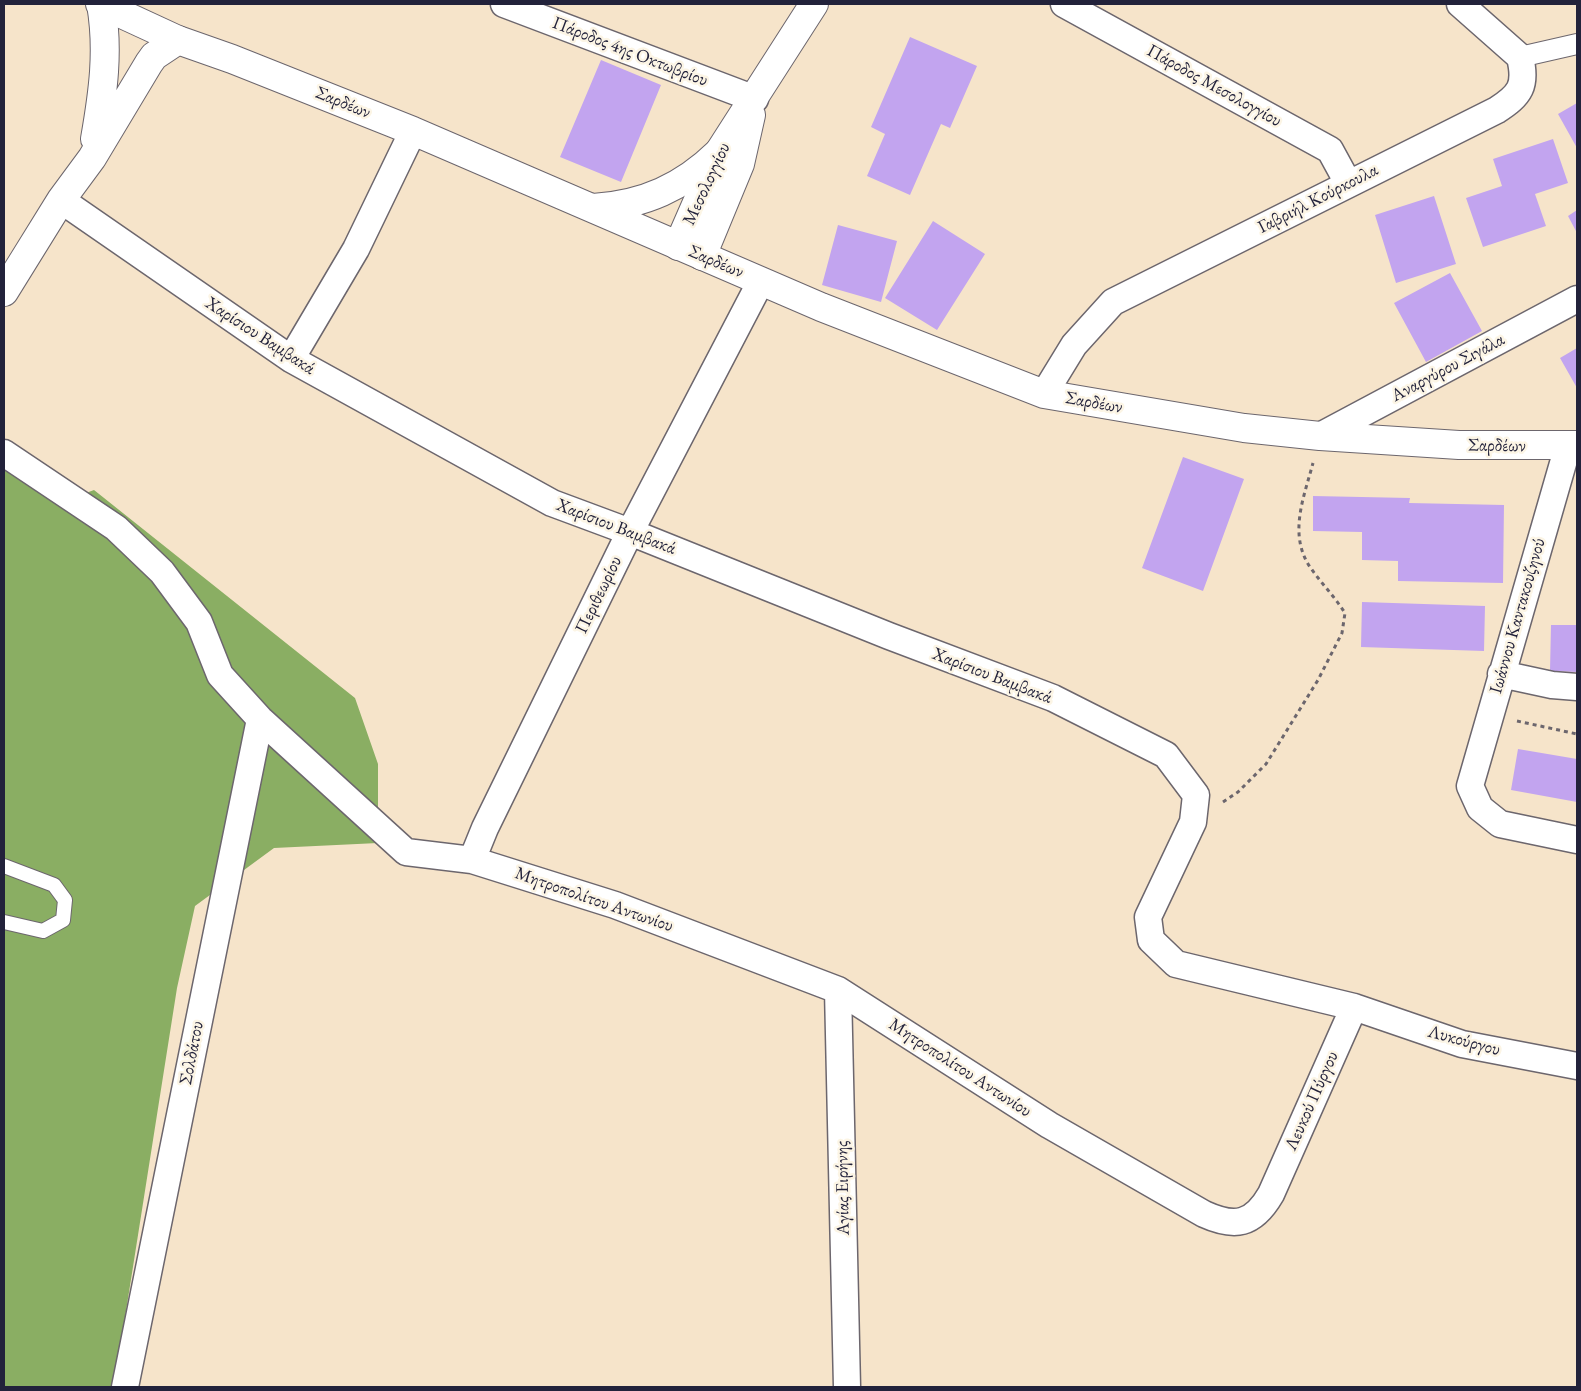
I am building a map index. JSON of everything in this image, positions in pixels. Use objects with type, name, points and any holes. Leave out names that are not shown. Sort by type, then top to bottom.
[{"type":"main road","name":"Σαρδέων","points":[[101,4],[178,40],[232,59],[413,131],[760,281],[1044,394],[1244,428],[1320,436],[1458,445],[1573,446]]},
{"type":"main road","points":[[92,158],[105,83],[106,31],[101,4]]},
{"type":"main road","name":"Μεσολογγίου","points":[[690,251],[719,152],[755,99],[814,4]]},
{"type":"main road","points":[[4,292],[61,200],[92,158],[149,63],[154,56],[178,40]]},
{"type":"main road","name":"Μεσολογγίου","points":[[690,251],[740,164],[755,99]]},
{"type":"main road","points":[[592,208],[617,207],[664,192],[700,171],[719,152]]},
{"type":"street","name":"Πάροδος 4ης Οκτωβρίου","points":[[504,4],[755,99]]},
{"type":"street","name":"Πάροδος Μεσολογγίου","points":[[1064,4],[1330,150],[1348,183]]},
{"type":"street","points":[[1460,4],[1520,57],[1577,44]]},
{"type":"street","name":"Γαβριήλ Κούρκουλα","points":[[1044,394],[1074,345],[1113,302],[1497,110],[1514,99],[1522,85],[1520,57]]},
{"type":"street","points":[[291,359],[356,249],[413,131]]},
{"type":"street","name":"Χαρίσιου Βαμβακά","points":[[61,200],[291,359],[552,503],[630,532],[879,632],[1053,698],[1166,755],[1196,795]]},
{"type":"street","name":"Περιθεωρίου","points":[[472,860],[485,828],[630,532],[760,281]]},
{"type":"street","name":"Αναργύρου Σιγάλα","points":[[1320,436],[1577,299]]},
{"type":"street","name":"Ιωάννου Καντακουζηνού","points":[[1573,446],[1501,674],[1470,786],[1480,808],[1500,824],[1577,840]]},
{"type":"street","name":"Μητροπολίτου Αντωνίου","points":[[4,453],[116,528],[162,572],[199,622],[220,675],[260,720],[406,852],[472,860],[615,904],[838,990],[1048,1125],[1204,1214],[1222,1222],[1242,1221],[1262,1211],[1271,1194]]},
{"type":"street","points":[[1501,674],[1552,685],[1577,687]]},
{"type":"street","name":"Σολδάτου","points":[[125,1387],[260,720]]},
{"type":"street","name":"Λυκούργου","points":[[1196,795],[1193,822],[1148,917],[1151,940],[1176,964],[1354,1007],[1462,1044],[1577,1066]]},
{"type":"street","name":"Αγίας Ειρήνης","points":[[838,990],[847,1387]]},
{"type":"street","name":"Λευκού Πύργου","points":[[1271,1194],[1354,1007]]},
{"type":"lane","points":[[4,866],[54,885],[65,900],[63,920],[43,931],[4,922]]},
{"type":"path","points":[[1193,822],[1238,792],[1266,764],[1318,680],[1342,633],[1346,613],[1309,566],[1298,537],[1300,512],[1320,436]]},
{"type":"path","points":[[1489,715],[1577,734]]},
{"type":"green space","points":[[4,465],[59,503],[94,490],[355,698],[378,764],[378,843],[274,848],[195,906],[177,988],[114,1387],[4,1387]]},
{"type":"building","points":[[910,37],[977,66],[950,128],[941,124],[910,195],[867,176],[885,134],[871,127]]},
{"type":"building","points":[[601,60],[661,85],[621,182],[560,157]]},
{"type":"building","points":[[1577,103],[1577,148],[1558,114]]},
{"type":"building","points":[[1553,139],[1568,183],[1535,194],[1546,226],[1483,247],[1466,198],[1502,186],[1493,159]]},
{"type":"building","points":[[1434,196],[1456,264],[1396,283],[1375,215]]},
{"type":"building","points":[[1577,210],[1577,233],[1568,216]]},
{"type":"building","points":[[933,221],[985,254],[937,330],[885,298]]},
{"type":"building","points":[[838,225],[897,241],[881,302],[822,285]]},
{"type":"building","points":[[1450,273],[1482,331],[1426,362],[1394,303]]},
{"type":"building","points":[[1577,348],[1577,388],[1560,358]]},
{"type":"building","points":[[1183,457],[1244,479],[1203,591],[1142,568]]},
{"type":"building","points":[[1313,496],[1410,498],[1409,503],[1504,505],[1503,583],[1398,581],[1398,561],[1362,560],[1362,532],[1313,531]]},
{"type":"building","points":[[1362,602],[1485,606],[1484,651],[1361,647]]},
{"type":"building","points":[[1551,625],[1577,625],[1577,672],[1550,671]]},
{"type":"building","points":[[1518,749],[1577,759],[1577,802],[1511,790]]}]
